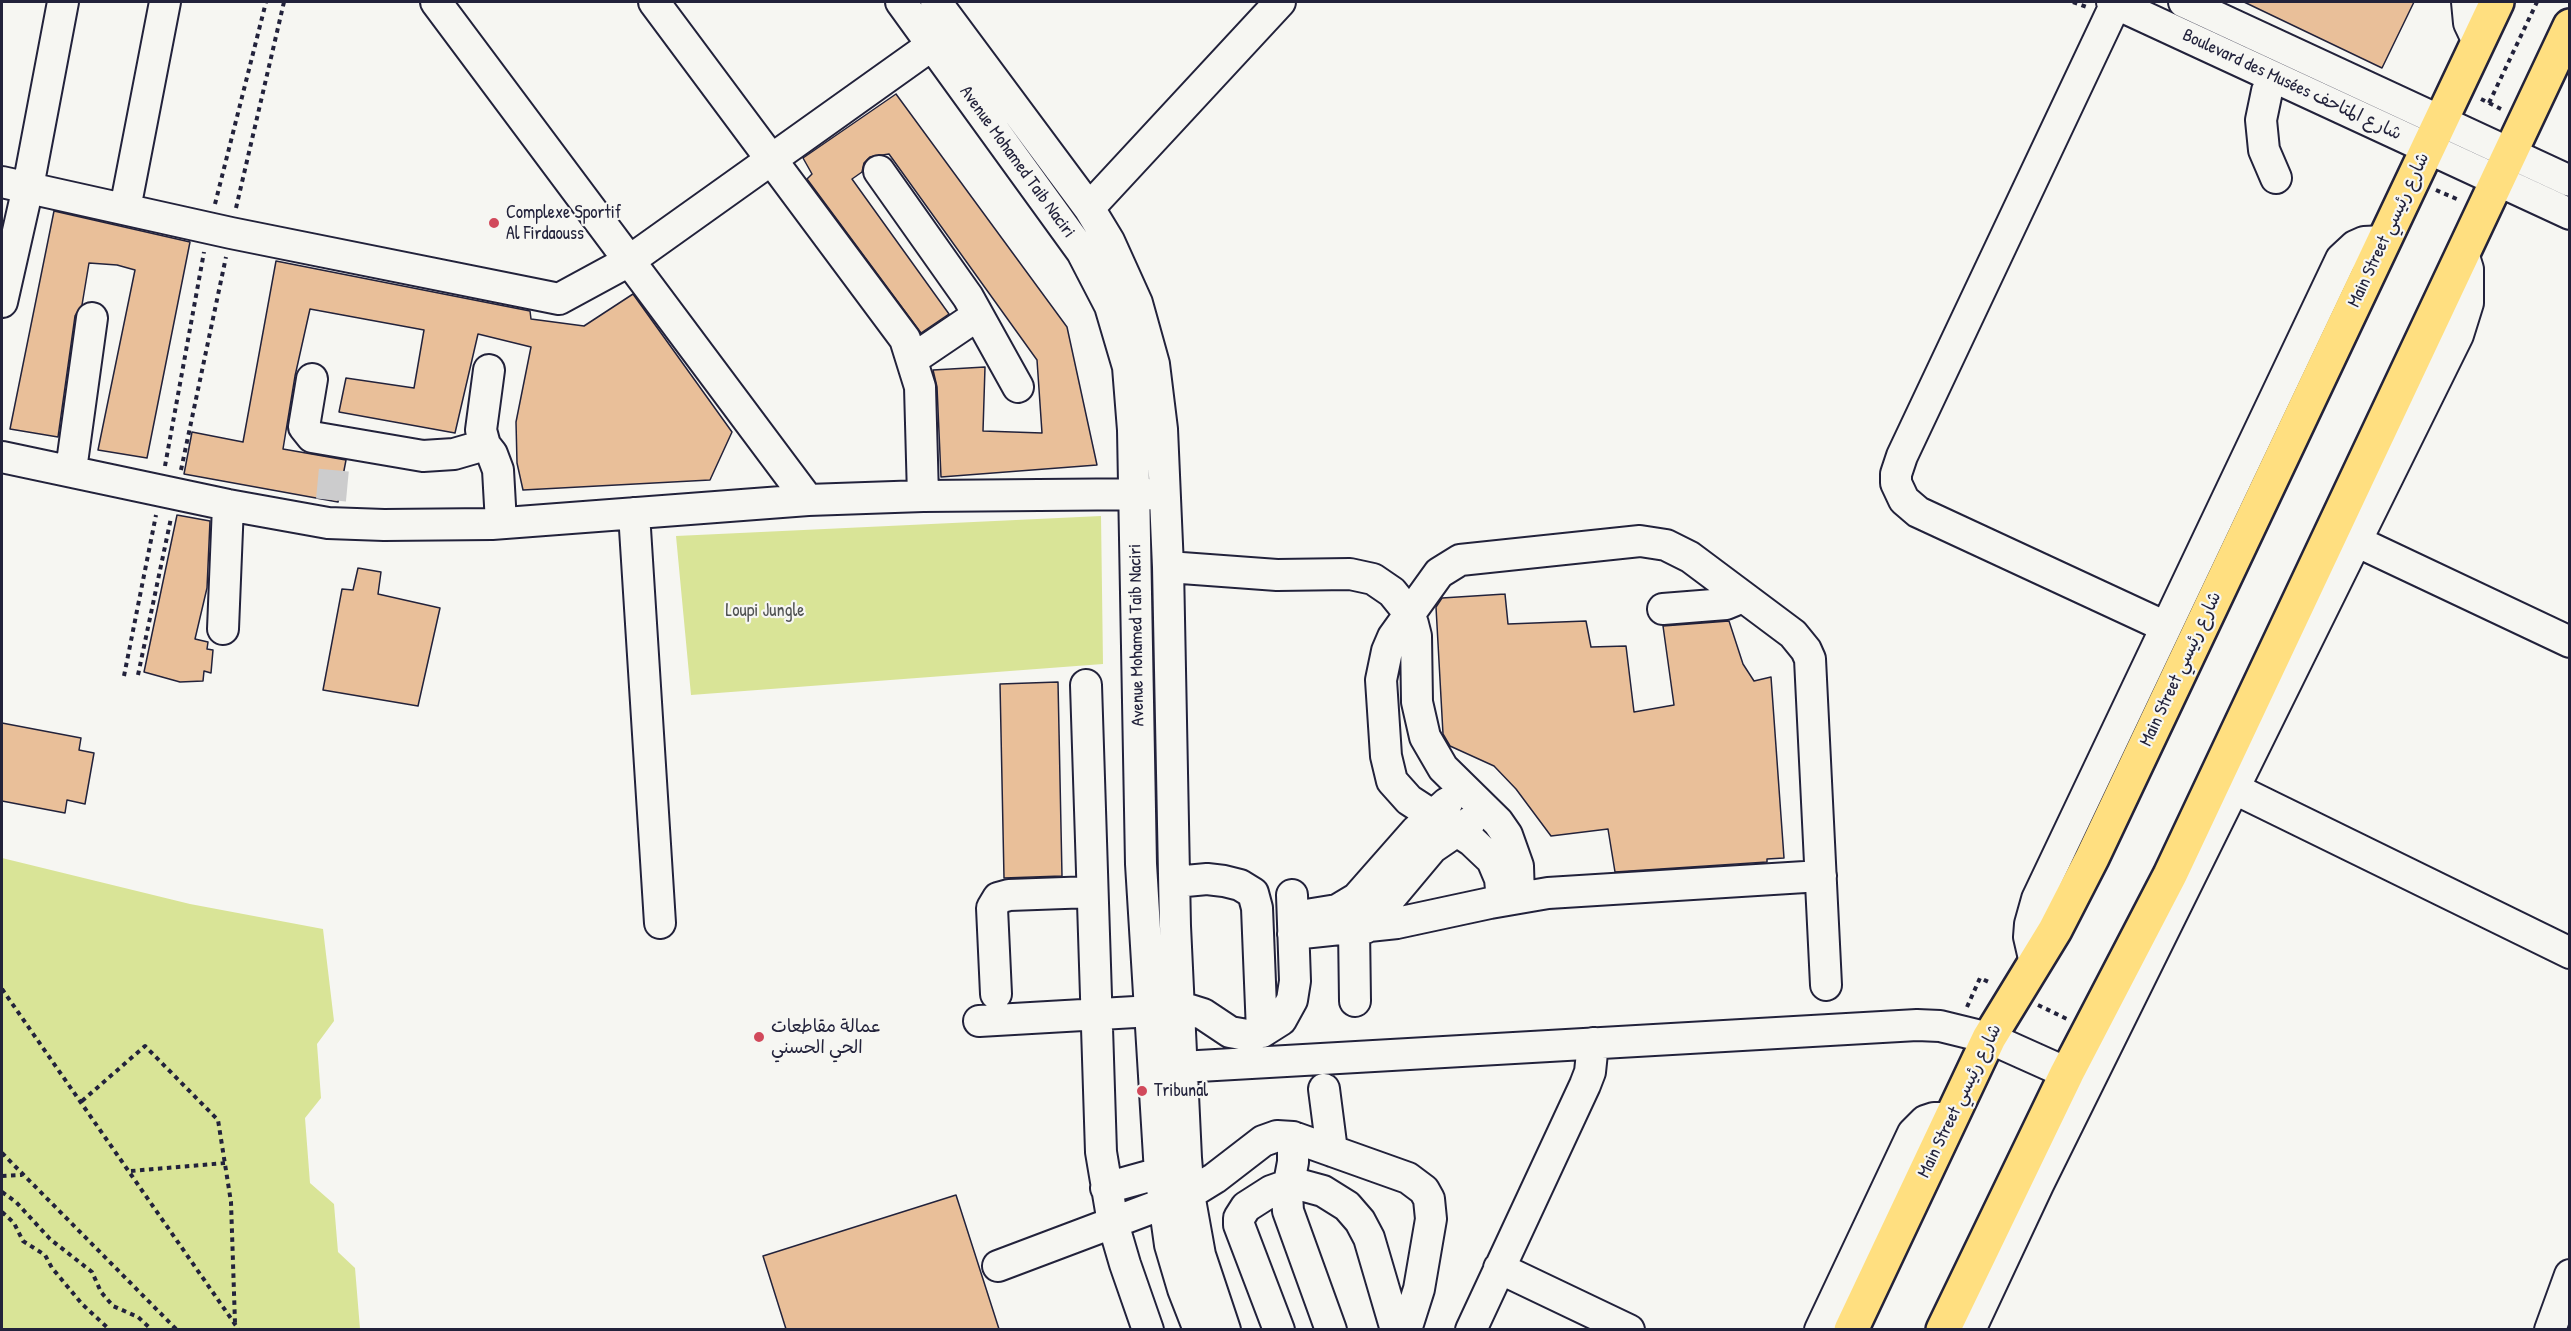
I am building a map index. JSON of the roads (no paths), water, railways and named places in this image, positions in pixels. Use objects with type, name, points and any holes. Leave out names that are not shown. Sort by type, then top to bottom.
[{"type":"main road","name":"Main Street شارع رئيسي","points":[[1851,1329],[1989,1038],[2035,963],[2092,858],[2497,2]]},
{"type":"main road","points":[[1943,1329],[2067,1073],[2170,875],[2503,166],[2559,68],[2570,26]]},
{"type":"street","points":[[2,302],[15,184],[63,2]]},
{"type":"street","points":[[125,209],[165,2]]},
{"type":"street","points":[[436,2],[808,500]]},
{"type":"street","points":[[654,2],[906,339],[920,387],[923,496]]},
{"type":"street","name":"Avenue Mohamed Taib Naciri","points":[[902,2],[1082,252],[1110,306],[1123,346],[1132,398],[1141,864],[1164,1011],[1180,1067],[1176,1199],[1170,1245],[1179,1278],[1199,1329]]},
{"type":"street","name":"Avenue Mohamed Taib Naciri","points":[[936,2],[1089,208],[1125,271],[1147,333],[1159,396],[1168,567],[1174,882],[1164,1011],[1160,1173],[1176,1199],[1200,1255],[1225,1329]]},
{"type":"street","points":[[1089,208],[1280,2]]},
{"type":"street","points":[[2114,2],[1902,456],[1896,474],[1896,483],[1904,500],[1918,512],[2166,627]]},
{"type":"street","name":"Boulevard des Musées شارع المتاحف","points":[[2114,2],[2274,77],[2434,134]]},
{"type":"street","name":"Boulevard des Musées شارع المتاحف","points":[[2184,2],[2434,134],[2503,166],[2570,214]]},
{"type":"street","points":[[2467,2],[2469,22],[2478,42]]},
{"type":"street","points":[[15,184],[231,233],[552,299],[566,296],[628,261],[932,45]]},
{"type":"street","points":[[2274,77],[2263,105],[2261,128],[2264,150],[2276,178]]},
{"type":"street","name":"Boulevard des Musées شارع المتاحف","points":[[2503,166],[2570,181]]},
{"type":"street","points":[[879,171],[968,297],[1018,387]]},
{"type":"street","points":[[2035,963],[2029,931],[2037,898],[2341,259],[2348,251],[2364,242],[2384,241]]},
{"type":"street","points":[[1970,1329],[2043,1175],[2358,542],[2465,320],[2469,286],[2463,253]]},
{"type":"street","points":[[913,358],[978,315]]},
{"type":"street","points":[[70,470],[92,318]]},
{"type":"street","points":[[489,370],[481,430],[485,445],[492,454],[498,470],[501,523]]},
{"type":"street","points":[[312,379],[304,423],[306,431],[312,437],[336,450],[423,456],[454,454],[485,445]]},
{"type":"street","points":[[2,457],[228,505],[329,512],[438,525],[501,523],[808,500],[923,496],[1164,494]]},
{"type":"street","points":[[223,629],[228,505]]},
{"type":"street","points":[[634,513],[660,923]]},
{"type":"street","points":[[1510,899],[1492,860],[1472,841],[1443,824],[1400,792],[1388,769],[1382,695],[1383,665],[1393,637],[1439,573],[1460,560],[1640,541],[1653,542],[1678,550],[1793,634],[1810,659],[1826,985]]},
{"type":"street","points":[[2358,542],[2570,642]]},
{"type":"street","points":[[1168,567],[1250,574],[1362,575],[1383,584],[1392,592],[1409,613],[1416,636],[1417,702],[1423,729],[1433,753],[1463,789],[1498,822],[1514,850],[1518,866],[1510,899]]},
{"type":"street","points":[[1663,609],[1726,604],[1743,597]]},
{"type":"street","points":[[1086,685],[1098,1115],[1106,1188],[1113,1223],[1148,1329]]},
{"type":"street","points":[[1355,1001],[1359,928],[1432,848],[1463,789]]},
{"type":"street","points":[[2235,789],[2570,953]]},
{"type":"street","points":[[1292,915],[1326,914],[1347,905],[1443,824],[1487,811]]},
{"type":"street","points":[[1292,915],[1359,928],[1430,917],[1510,899],[1577,890],[1821,876]]},
{"type":"street","points":[[1174,882],[1191,879],[1224,881],[1240,885],[1253,893],[1257,908],[1262,1032]]},
{"type":"street","points":[[996,994],[992,908],[998,898],[1010,895],[1092,892]]},
{"type":"street","points":[[979,1021],[1187,1009],[1203,1014],[1230,1032],[1246,1035],[1262,1032],[1281,1020],[1292,1000],[1295,981],[1292,915]]},
{"type":"street","points":[[1180,1067],[1917,1025],[1948,1028],[1989,1038],[2067,1073]]},
{"type":"street","points":[[1471,1329],[1586,1085],[1590,1072],[1593,1043]]},
{"type":"street","points":[[1324,1089],[1332,1151]]},
{"type":"street","points":[[1820,1329],[1913,1133],[1925,1121],[1934,1118],[1951,1118]]},
{"type":"street","points":[[998,1266],[1176,1199],[1215,1178],[1263,1141],[1277,1136],[1293,1137],[1408,1178],[1424,1190],[1429,1199],[1431,1219],[1415,1307],[1406,1329]]},
{"type":"street","points":[[1293,1137],[1288,1211],[1331,1329]]},
{"type":"street","points":[[1106,1188],[1160,1173]]},
{"type":"street","points":[[1280,1329],[1239,1225],[1239,1218],[1246,1207],[1271,1191],[1288,1185],[1301,1185],[1323,1191],[1347,1206],[1360,1221],[1369,1238],[1396,1329]]},
{"type":"street","points":[[1499,1268],[1629,1329]]},
{"type":"street","points":[[2550,1329],[2570,1275]]},
{"type":"tunnel","points":[[331,500],[335,458]]},
{"type":"place","name":"Complexe Sportif Al Firdaouss","points":[[494,223]]},
{"type":"place","name":"عمالة مقاطعات الحي الحسني","points":[[759,1037]]},
{"type":"place","name":"Tribunal","points":[[1142,1091]]},
{"type":"park label","name":"Loupi Jungle","points":[[765,611]]}]
